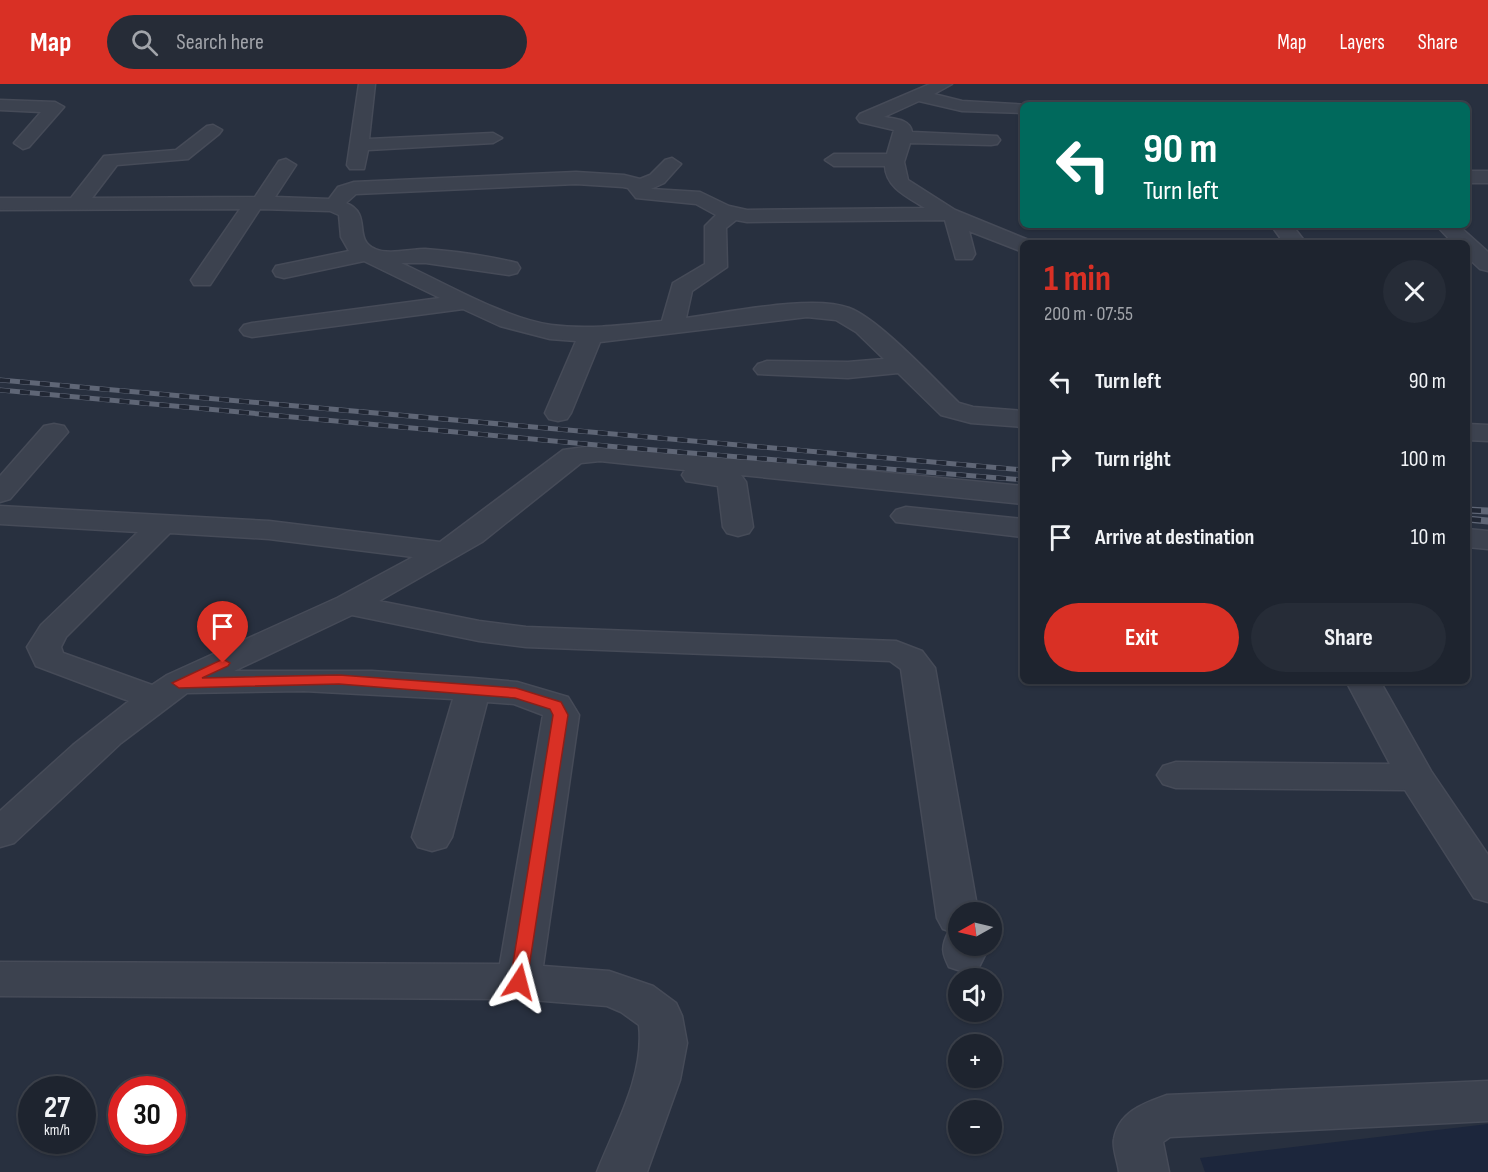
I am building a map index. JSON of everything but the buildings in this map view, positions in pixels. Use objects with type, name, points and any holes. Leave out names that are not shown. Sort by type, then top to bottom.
[{"type":"street","points":[[354,188],[367,84]]},
{"type":"street","points":[[1020,108],[962,106],[933,89],[866,118],[898,124],[903,128],[903,137],[895,160],[897,178],[901,184],[952,216],[1020,245]]},
{"type":"street","points":[[0,105],[55,107],[23,143]]},
{"type":"street","points":[[78,202],[111,160],[182,155],[213,130]]},
{"type":"street","points":[[903,137],[991,140]]},
{"type":"street","points":[[360,145],[493,138]]},
{"type":"street","points":[[834,160],[895,160]]},
{"type":"street","points":[[334,205],[345,190],[354,188],[564,178],[624,181],[640,187],[657,180],[672,164]]},
{"type":"street","points":[[202,280],[286,165]]},
{"type":"street","points":[[1470,177],[1488,177]]},
{"type":"street","points":[[640,187],[643,194],[706,200],[718,210],[732,214],[952,216]]},
{"type":"street","points":[[0,204],[78,202],[334,205],[348,211],[352,220],[352,237],[358,248],[370,256],[458,299],[532,328],[590,336],[789,312],[834,311],[853,318],[864,327],[950,409],[971,415],[1020,418]]},
{"type":"street","points":[[672,327],[681,288],[716,267],[715,226],[732,214]]},
{"type":"street","points":[[952,216],[964,254]]},
{"type":"street","points":[[1283,228],[1293,240]]},
{"type":"street","points":[[1449,228],[1462,240]]},
{"type":"street","points":[[1470,248],[1488,265]]},
{"type":"street","points":[[252,330],[458,299],[491,284],[514,261],[370,256],[284,271]]},
{"type":"street","points":[[1470,266],[1488,265]]},
{"type":"street","points":[[558,413],[590,336]]},
{"type":"street","points":[[767,369],[848,370],[903,365]]},
{"type":"street","points":[[0,494],[54,432]]},
{"type":"street","points":[[1470,432],[1488,433]]},
{"type":"street","points":[[0,833],[129,718],[167,691],[348,605],[446,552],[488,523],[567,460],[600,453],[1020,495]]},
{"type":"street","points":[[567,460],[725,478],[732,482],[738,527]]},
{"type":"street","points":[[0,515],[269,530],[446,552]]},
{"type":"street","points":[[906,516],[1020,528]]},
{"type":"street","points":[[163,524],[53,632],[44,647],[48,659],[167,691],[339,680],[516,693],[556,705],[561,715],[519,982]]},
{"type":"street","points":[[1470,538],[1488,540]]},
{"type":"street","points":[[348,605],[479,632],[526,637],[896,651],[910,658],[918,668],[956,902]]},
{"type":"street","points":[[1365,684],[1416,777],[1488,887]]},
{"type":"street","points":[[432,837],[473,690]]},
{"type":"street","points":[[1176,775],[1416,777]]},
{"type":"street","points":[[0,979],[519,982],[609,989],[637,999],[660,1016],[664,1043],[657,1080],[622,1172]]},
{"type":"street","points":[[1144,1172],[1138,1139],[1148,1124],[1167,1116],[1488,1101]]},
{"type":"water","points":[[1488,1124],[1488,1172],[1205,1172],[1200,1158]]},
{"type":"railway","points":[[0,380],[1020,470]]},
{"type":"railway","points":[[0,390],[618,447],[1020,480]]},
{"type":"railway","points":[[1470,510],[1488,511]]},
{"type":"railway","points":[[1470,519],[1488,521]]},
{"type":"route","points":[[223,663],[179,683],[339,680],[392,683],[516,693],[556,705],[561,715],[519,982]]}]
